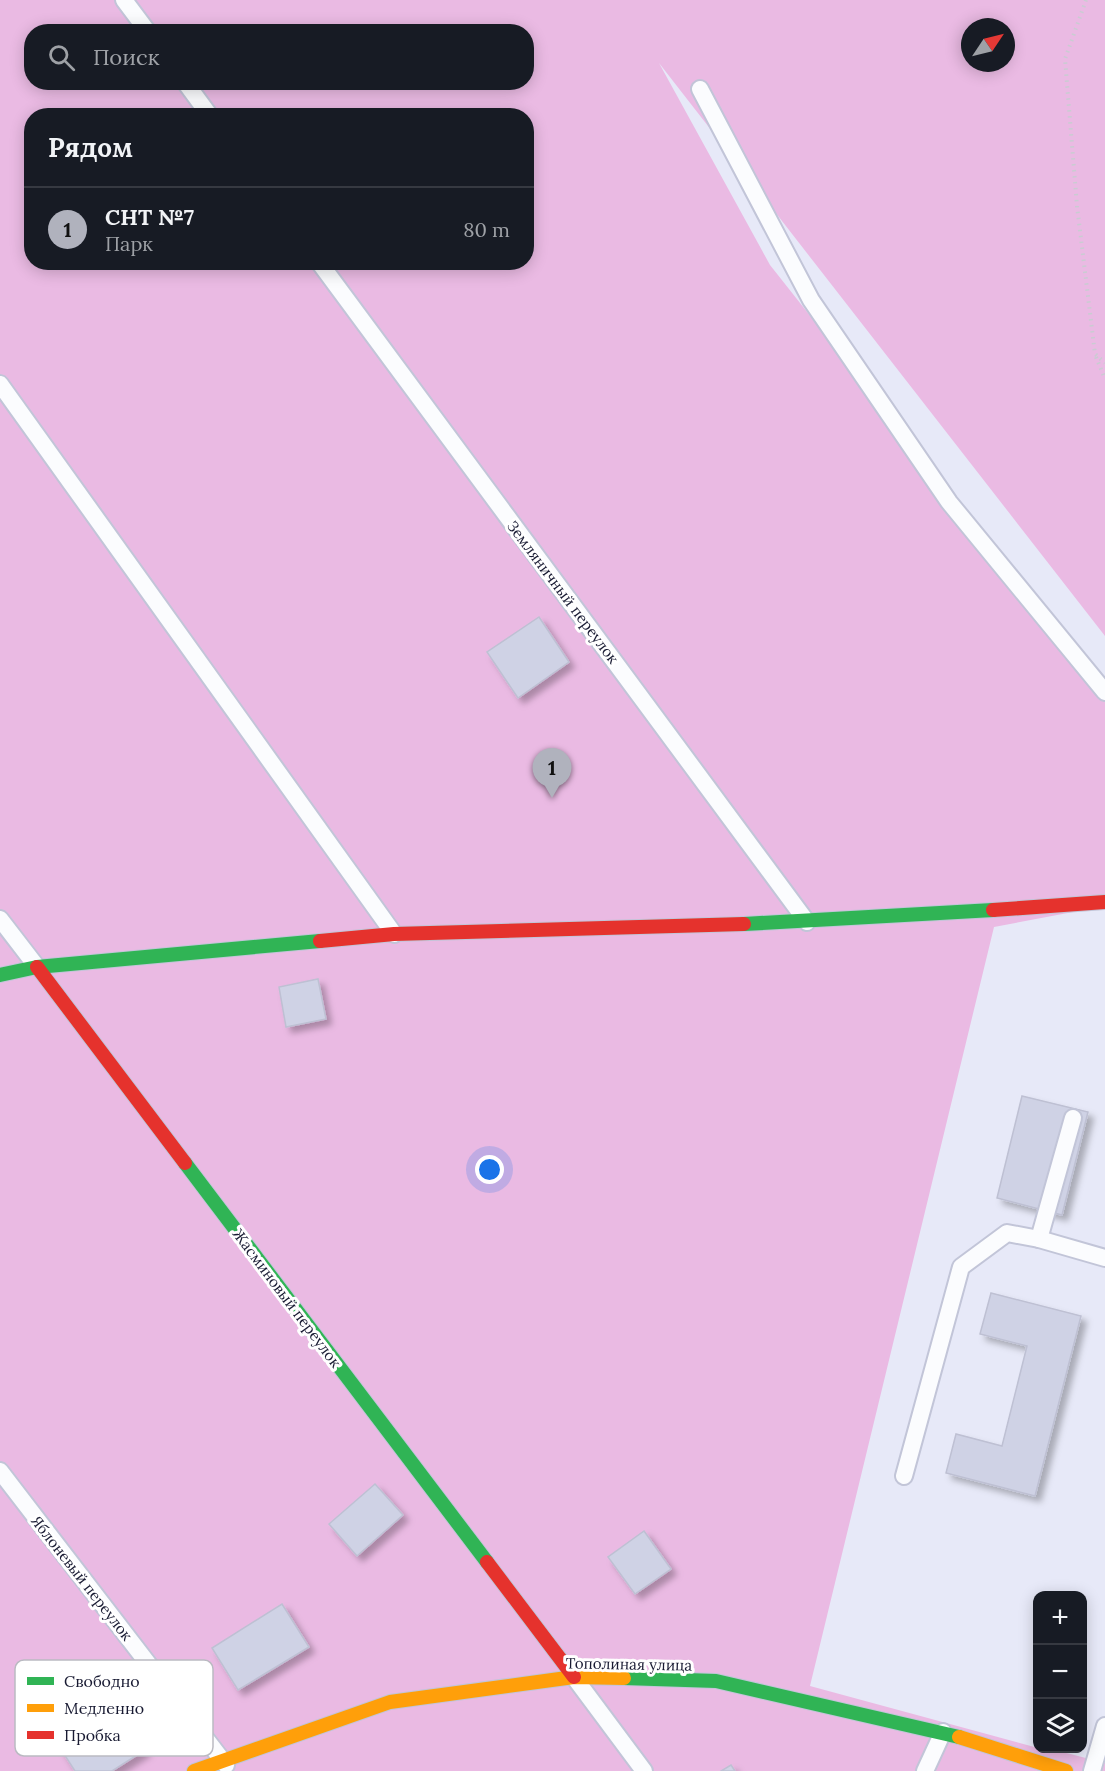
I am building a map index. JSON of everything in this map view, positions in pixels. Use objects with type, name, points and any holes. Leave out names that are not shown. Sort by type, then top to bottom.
[{"type":"street","points":[[0,975],[36,967],[394,934],[807,922],[1105,903]]},
{"type":"street","name":"Жасминовый переулок","points":[[36,967],[574,1677]]},
{"type":"street","name":"Тополиная улица","points":[[194,1771],[227,1766],[390,1702],[574,1677],[716,1681],[943,1732],[1036,1766],[1066,1771]]},
{"type":"lane","points":[[124,0],[142,24]]},
{"type":"lane","points":[[700,89],[811,300],[949,502],[1105,692]]},
{"type":"lane","points":[[191,90],[204,108]]},
{"type":"lane","name":"Земляничный переулок","points":[[325,270],[807,922]]},
{"type":"lane","points":[[0,384],[394,934]]},
{"type":"lane","name":"Жасминовый переулок","points":[[0,919],[36,967]]},
{"type":"lane","points":[[1040,1239],[1073,1118]]},
{"type":"lane","points":[[904,1476],[961,1267],[1007,1233],[1040,1239],[1105,1258]]},
{"type":"lane","name":"Яблоневый переулок","points":[[0,1471],[145,1660]]},
{"type":"lane","points":[[574,1677],[644,1771]]},
{"type":"lane","points":[[1092,1771],[1105,1726]]},
{"type":"lane","points":[[925,1771],[943,1732]]},
{"type":"lane","name":"Яблоневый переулок","points":[[213,1748],[227,1766]]},
{"type":"path","points":[[1086,0],[1065,59],[1077,206],[1095,354],[1105,379]]},
{"type":"path","points":[[1095,354],[1105,363]]},
{"type":"shaded area","points":[[0,0],[1105,0],[1105,636],[659,63],[770,265],[1105,689],[1105,906],[994,927],[810,1686],[1033,1747],[1033,1753],[1066,1753],[1105,1763],[1105,1771],[0,1771]]},
{"type":"building","points":[[539,617],[569,662],[518,698],[487,652]]},
{"type":"building","points":[[318,979],[326,1019],[286,1027],[279,987]]},
{"type":"building","points":[[1022,1096],[1088,1112],[1062,1215],[997,1198]]},
{"type":"building","points":[[991,1293],[1081,1316],[1035,1496],[946,1473],[956,1434],[1002,1446],[1027,1346],[980,1334]]},
{"type":"building","points":[[375,1484],[403,1515],[357,1556],[329,1524]]},
{"type":"building","points":[[644,1531],[671,1569],[635,1594],[608,1557]]},
{"type":"building","points":[[282,1604],[309,1647],[238,1690],[212,1648]]},
{"type":"building","points":[[65,1756],[136,1756],[112,1771],[75,1771]]},
{"type":"building","points":[[731,1765],[735,1771],[721,1771]]},
{"type":"traffic: fast","points":[[744,924],[993,910]]},
{"type":"traffic: fast","points":[[0,975],[37,967],[320,941]]},
{"type":"traffic: fast","points":[[185,1163],[487,1562]]},
{"type":"traffic: fast","points":[[624,1678],[716,1681],[959,1737]]},
{"type":"traffic: slow","points":[[194,1771],[390,1702],[574,1677],[624,1678]]},
{"type":"traffic: slow","points":[[959,1737],[1066,1771]]},
{"type":"traffic: jam","points":[[993,910],[1105,902]]},
{"type":"traffic: jam","points":[[320,941],[394,934],[744,924]]},
{"type":"traffic: jam","points":[[37,967],[185,1163]]},
{"type":"traffic: jam","points":[[487,1562],[574,1677]]},
{"type":"place","name":"СНТ №7","points":[[552,798]]}]
